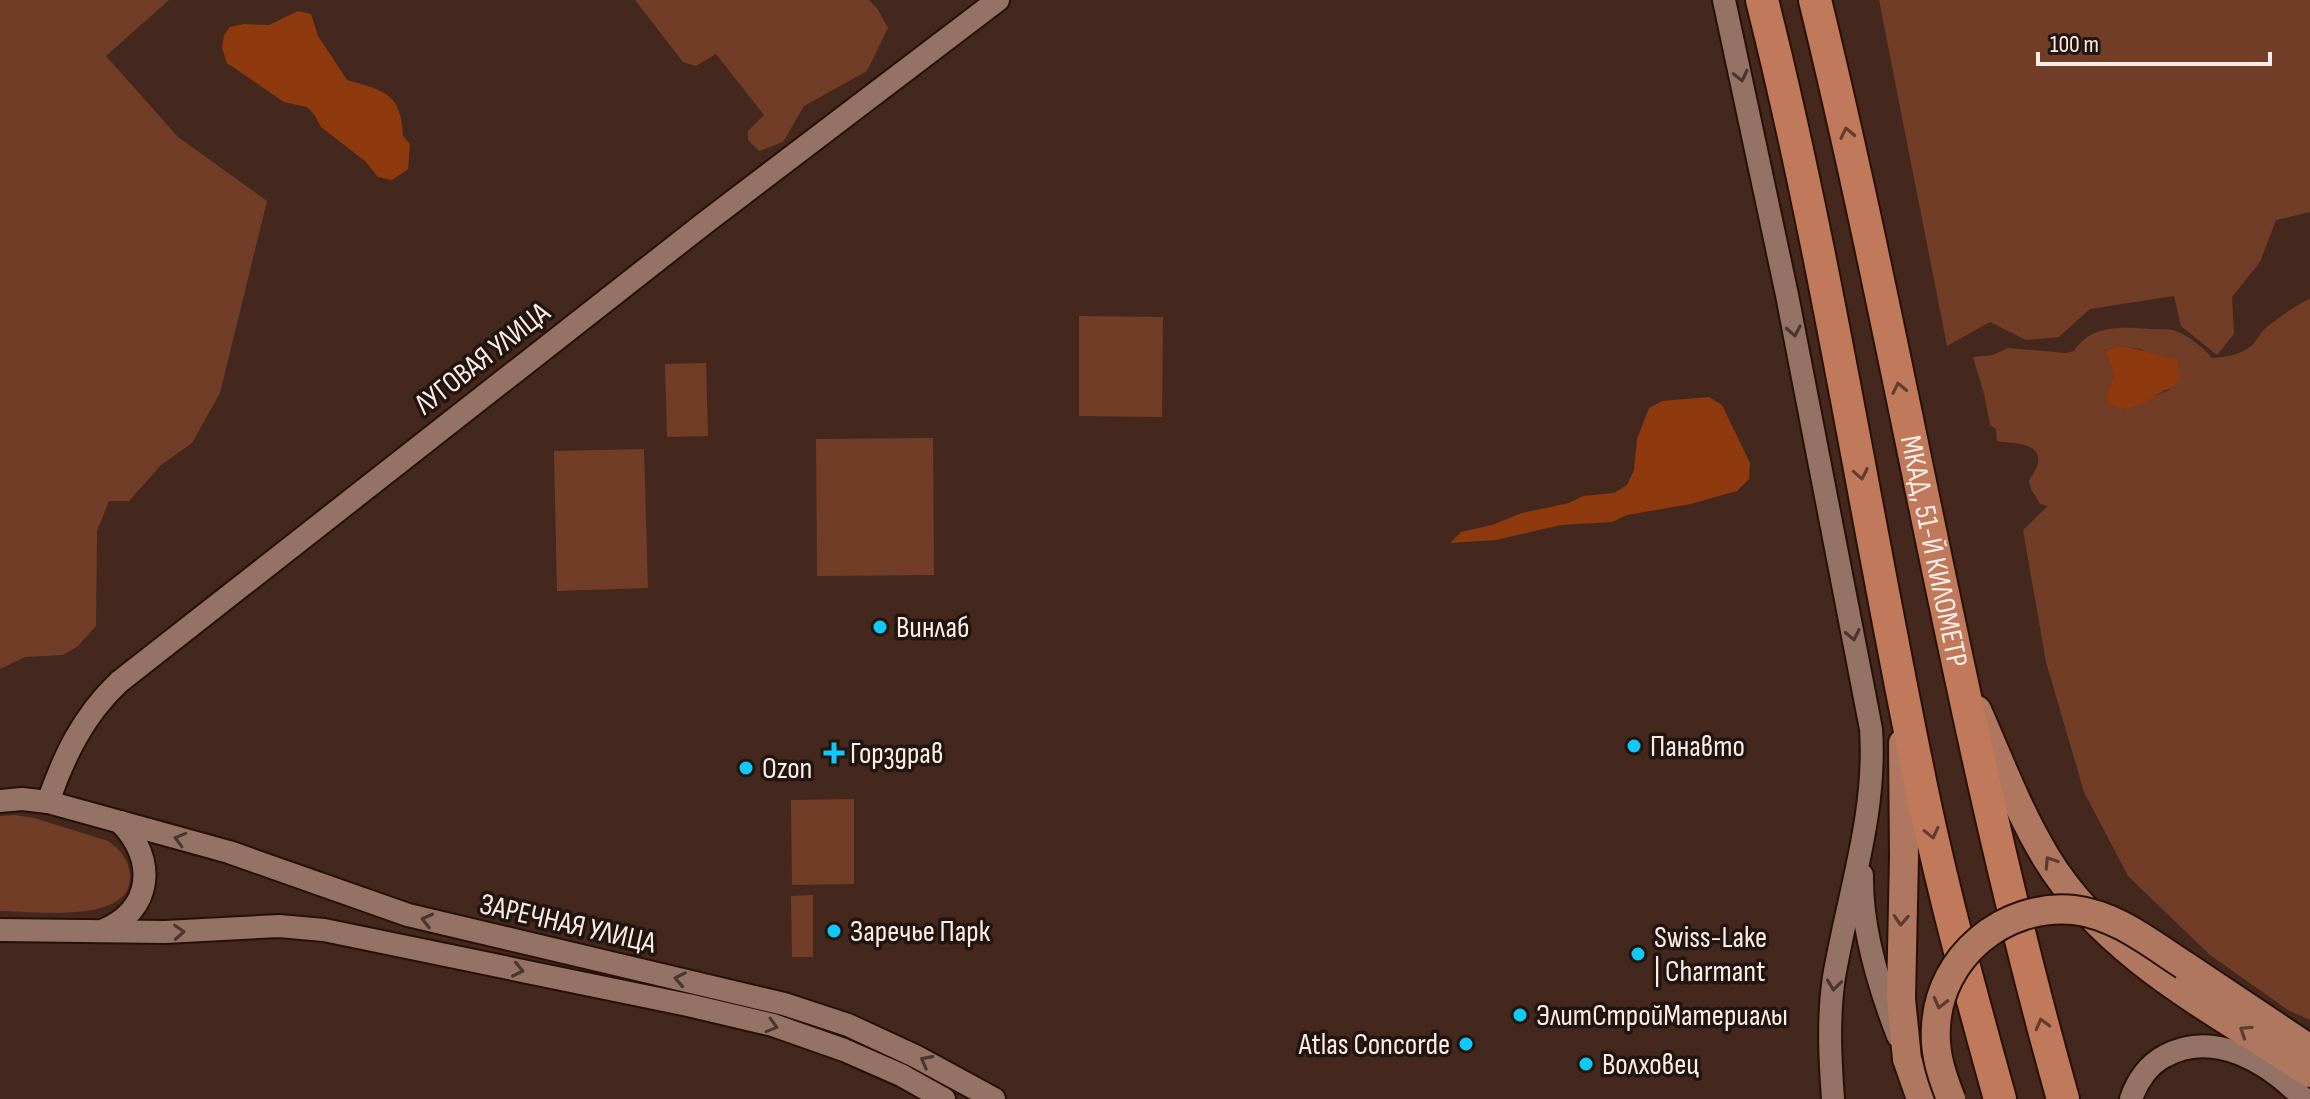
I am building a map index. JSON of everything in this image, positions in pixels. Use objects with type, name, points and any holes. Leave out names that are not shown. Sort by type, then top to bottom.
[{"type":"highway","name":"МКАД, 51-Й КИЛОМЕТР","points":[[1762,0],[1792,120],[1826,283],[1918,773],[2000,1099]]},
{"type":"highway","name":"МКАД, 51-Й КИЛОМЕТР","points":[[1815,0],[1845,123],[1957,667],[2016,922],[2063,1099]]},
{"type":"main road","points":[[1957,667],[2047,859],[2096,922],[2150,969],[2310,1073]]},
{"type":"main road","points":[[1899,675],[1904,842],[1900,984],[1907,1059],[1921,1099]]},
{"type":"main road","points":[[1951,1099],[1940,1069],[1936,1043],[1938,1010],[1949,978],[1968,950],[1994,928],[2025,914],[2059,909],[2109,919],[2310,1049]]},
{"type":"street","name":"ЛУГОВАЯ УЛИЦА","points":[[48,802],[75,736],[87,716],[119,682],[694,230],[998,0]]},
{"type":"street","points":[[1724,0],[1781,264],[1867,700],[1873,756],[1864,826],[1834,979],[1830,1024],[1833,1099]]},
{"type":"street","name":"ЗАРЕЧНАЯ УЛИЦА","points":[[0,801],[22,799],[48,802],[229,852],[408,915],[784,1004],[848,1025],[994,1099]]},
{"type":"street","points":[[101,932],[128,915],[139,899],[144,883],[139,845],[120,822]]},
{"type":"street","points":[[1864,826],[1862,884],[1867,924],[1878,975],[1907,1059]]},
{"type":"street","name":"ЗАРЕЧНАЯ УЛИЦА","points":[[0,930],[165,932],[279,926],[324,930],[773,1025],[844,1050],[901,1075],[944,1099]]},
{"type":"street","points":[[2131,1099],[2144,1073],[2159,1059],[2179,1048],[2198,1044],[2219,1046],[2247,1056],[2292,1086],[2304,1099]]},
{"type":"street","points":[[2053,1063],[2070,1099]]},
{"type":"shaded area","points":[[0,0],[169,0],[106,56],[178,137],[267,201],[220,393],[192,443],[161,465],[129,501],[109,501],[97,531],[96,626],[78,646],[63,655],[25,657],[0,669]]},
{"type":"shaded area","points":[[635,0],[869,0],[888,28],[867,71],[804,106],[783,142],[759,151],[748,140],[748,131],[764,115],[716,54],[696,66],[683,62]]},
{"type":"shaded area","points":[[1879,0],[2310,0],[2310,212],[2276,220],[2260,262],[2232,297],[2234,334],[2217,355],[2181,326],[2174,296],[2090,309],[2059,337],[2026,340],[1990,322],[1947,346]]},
{"type":"shaded area","points":[[298,11],[311,14],[318,36],[347,80],[381,91],[394,102],[402,122],[403,136],[410,144],[408,169],[392,180],[378,177],[365,161],[321,127],[307,107],[284,102],[227,63],[222,48],[224,35],[230,27],[269,25]]},
{"type":"shaded area","points":[[2310,299],[2310,1020],[2288,1010],[2210,955],[2128,876],[2084,792],[2046,662],[2023,530],[2048,506],[2040,504],[2029,481],[2038,456],[2030,447],[1997,441],[1973,357],[1993,355],[2008,348],[2066,353],[2074,351],[2081,342],[2098,332],[2129,328],[2176,331],[2195,342],[2212,358],[2227,356],[2250,347],[2270,324]],"holes":[[[2118,346],[2141,349],[2154,357],[2162,357],[2169,390],[2124,409],[2106,396],[2114,374],[2104,351]]]},
{"type":"shaded area","points":[[1079,316],[1163,317],[1162,417],[1079,416]]},
{"type":"shaded area","points":[[2118,346],[2177,360],[2180,379],[2173,387],[2139,405],[2123,409],[2116,407],[2106,396],[2114,374],[2104,351]]},
{"type":"shaded area","points":[[706,363],[708,436],[667,437],[665,364]]},
{"type":"shaded area","points":[[1709,397],[1722,405],[1750,463],[1749,479],[1737,491],[1691,504],[1627,515],[1612,522],[1561,525],[1496,540],[1450,543],[1461,532],[1492,525],[1522,513],[1569,503],[1583,496],[1614,493],[1627,485],[1634,470],[1637,439],[1649,408],[1662,401]]},
{"type":"shaded area","points":[[933,438],[934,575],[817,576],[816,439]]},
{"type":"shaded area","points":[[644,449],[648,588],[557,591],[554,451]]},
{"type":"shaded area","points":[[854,799],[854,884],[792,885],[791,800]]},
{"type":"shaded area","points":[[15,815],[108,841],[128,865],[130,876],[126,892],[115,902],[98,909],[56,913],[0,911],[0,816]]},
{"type":"shaded area","points":[[813,895],[813,957],[792,957],[791,896]]},
{"type":"place","name":"Винлаб","points":[[880,627]]},
{"type":"place","name":"Панавто","points":[[1634,746]]},
{"type":"place","name":"Горздрав","points":[[834,753]]},
{"type":"place","name":"Ozon","points":[[746,768]]},
{"type":"place","name":"Заречье Парк","points":[[834,931]]},
{"type":"place","name":"Swiss-Lake | Charmant","points":[[1638,954]]},
{"type":"place","name":"ЭлитСтройМатериалы","points":[[1520,1015]]},
{"type":"place","name":"Atlas Concorde","points":[[1466,1044]]},
{"type":"place","name":"Волховец","points":[[1586,1064]]}]
